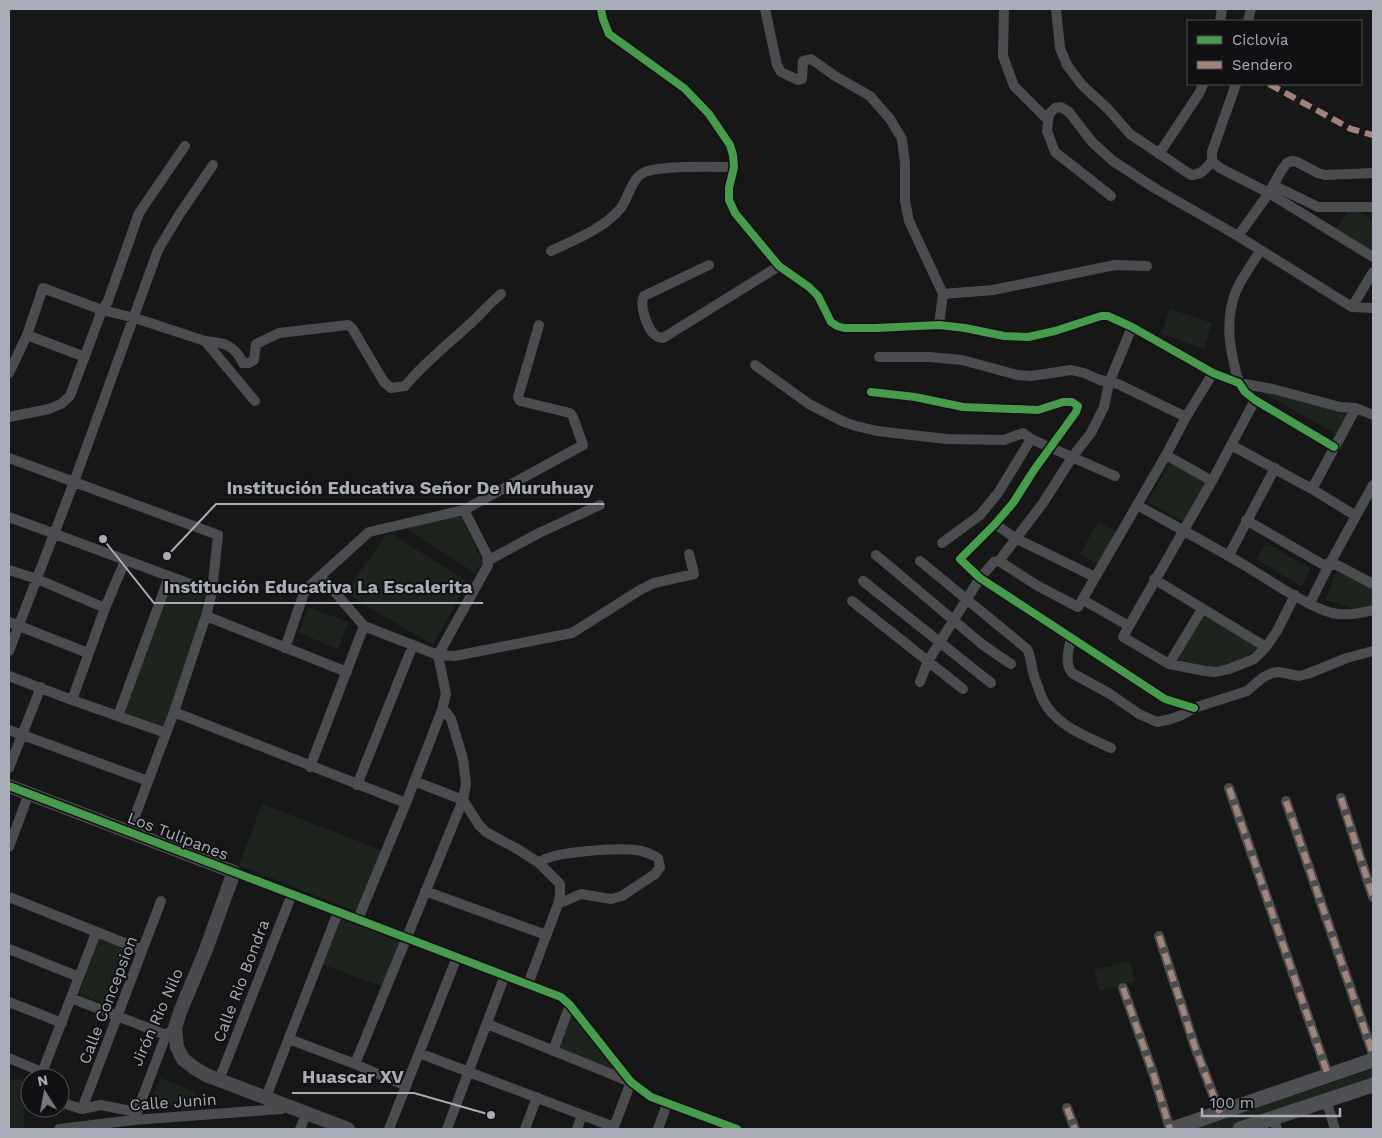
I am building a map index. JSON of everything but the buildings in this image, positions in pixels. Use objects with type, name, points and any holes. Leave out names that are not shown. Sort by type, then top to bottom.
[{"type":"main road","points":[[1171,1129],[1373,1060]]},
{"type":"main road","points":[[1240,1129],[1275,1124],[1326,1100],[1373,1084]]},
{"type":"street","points":[[602,9],[603,19],[609,34],[684,88],[709,114],[730,145],[733,154],[734,167],[729,188],[729,200],[735,213],[779,266],[809,287],[818,296],[830,322],[837,326],[844,328],[884,328],[938,325],[1004,336],[1028,337],[1055,331],[1101,316],[1108,316],[1213,373],[1239,383],[1273,389],[1340,407],[1356,408],[1373,415]]},
{"type":"street","points":[[765,9],[777,65],[781,72],[798,80],[802,79],[804,61],[811,59],[816,61],[836,76],[870,96],[890,119],[902,140],[905,163],[905,201],[909,221],[943,294],[938,325]]},
{"type":"street","points":[[1004,9],[1003,56],[1014,86],[1048,120]]},
{"type":"street","points":[[1056,9],[1060,48],[1067,65],[1082,86],[1108,109],[1130,134],[1191,175],[1197,175],[1202,172],[1212,161],[1212,152],[1236,85]]},
{"type":"street","points":[[1159,154],[1200,92],[1203,85]]},
{"type":"street","points":[[1111,196],[1055,152],[1047,131],[1049,114],[1055,108],[1061,107],[1068,112],[1092,142],[1113,161],[1352,307],[1373,308]]},
{"type":"street","points":[[9,417],[61,404],[70,396],[102,310],[108,301],[139,213],[185,146]]},
{"type":"street","points":[[1212,161],[1220,168],[1318,207],[1373,207]]},
{"type":"street","points":[[1238,236],[1287,163],[1292,161],[1325,175],[1373,173]]},
{"type":"street","points":[[9,651],[13,624],[36,580],[54,534],[135,318],[158,250],[213,165]]},
{"type":"street","points":[[551,251],[607,221],[620,209],[634,183],[645,172],[659,169],[734,167]]},
{"type":"street","points":[[1271,189],[1373,257]]},
{"type":"street","points":[[1260,251],[1237,290],[1229,312],[1230,346],[1239,383],[1245,392],[1255,400],[1334,447]]},
{"type":"street","points":[[709,265],[644,296],[641,300],[652,333],[657,337],[663,338],[779,266]]},
{"type":"street","points":[[943,294],[993,290],[1115,265],[1147,266]]},
{"type":"street","points":[[1352,307],[1370,285],[1373,272]]},
{"type":"street","points":[[9,373],[27,335],[43,288],[102,310],[135,318],[206,342],[224,343],[238,352],[243,362],[249,363],[254,360],[256,344],[280,333],[348,325],[352,328],[384,382],[390,388],[405,386],[416,372],[472,323],[501,294]]},
{"type":"street","points":[[285,648],[305,590],[369,532],[464,510],[584,445],[574,417],[570,414],[520,401],[518,398],[539,325]]},
{"type":"street","points":[[920,682],[928,661],[980,578],[994,562],[999,561],[1091,433],[1104,407],[1109,383],[1132,328]]},
{"type":"street","points":[[27,335],[85,357]]},
{"type":"street","points":[[206,342],[255,401]]},
{"type":"street","points":[[879,357],[929,357],[962,360],[1009,373],[1031,376],[1071,370],[1109,383],[1118,384],[1186,417]]},
{"type":"street","points":[[755,365],[809,404],[856,426],[877,431],[946,439],[1004,440],[1023,433],[1031,439],[1115,476]]},
{"type":"street","points":[[999,561],[1038,586],[1078,607],[1213,373]]},
{"type":"street","points":[[871,392],[915,397],[963,407],[1038,410],[1063,402],[1072,402],[1078,406],[1076,412],[1013,502],[995,524],[960,559],[980,578],[1165,698],[1194,708]]},
{"type":"street","points":[[1255,400],[1212,481],[1122,637],[1169,664],[1216,672],[1229,669],[1254,659],[1266,647],[1277,631],[1295,595]]},
{"type":"street","points":[[1312,489],[1356,408]]},
{"type":"street","points":[[942,543],[980,515],[998,493],[1031,439]]},
{"type":"street","points":[[1232,445],[1312,489],[1356,516]]},
{"type":"street","points":[[1166,455],[1212,481]]},
{"type":"street","points":[[9,458],[218,535],[212,592],[206,616],[174,712],[129,832]]},
{"type":"street","points":[[1229,555],[1275,468]]},
{"type":"street","points":[[1310,603],[1373,484]]},
{"type":"street","points":[[489,560],[600,504]]},
{"type":"street","points":[[1137,505],[1229,555],[1295,595],[1330,612],[1345,615],[1360,614],[1373,610]]},
{"type":"street","points":[[358,919],[406,804],[442,710],[446,694],[438,655],[486,570],[489,560],[464,510]]},
{"type":"street","points":[[9,518],[212,592]]},
{"type":"street","points":[[1246,520],[1322,564],[1337,565],[1373,583]]},
{"type":"street","points":[[995,524],[1015,538],[1095,577]]},
{"type":"street","points":[[320,576],[364,626],[438,655],[455,656],[572,633],[654,583],[694,574],[689,554]]},
{"type":"street","points":[[876,555],[983,645],[1011,664]]},
{"type":"street","points":[[72,700],[105,608],[125,561]]},
{"type":"street","points":[[920,561],[1027,649],[1030,655],[1033,674],[1043,700],[1051,712],[1067,727],[1111,748]]},
{"type":"street","points":[[9,570],[105,608]]},
{"type":"street","points":[[118,716],[169,577]]},
{"type":"street","points":[[1154,580],[1266,647]]},
{"type":"street","points":[[863,581],[991,683]]},
{"type":"street","points":[[1083,600],[1129,626]]},
{"type":"street","points":[[852,601],[963,689]]},
{"type":"street","points":[[1169,664],[1202,609]]},
{"type":"street","points":[[206,616],[347,672]]},
{"type":"street","points":[[13,624],[88,653]]},
{"type":"street","points":[[310,767],[364,626]]},
{"type":"street","points":[[1070,637],[1068,668],[1072,673],[1110,694],[1132,710],[1157,722],[1182,715],[1194,708],[1247,691],[1262,678],[1272,673],[1279,672],[1299,676],[1373,651]]},
{"type":"street","points":[[357,785],[413,645]]},
{"type":"street","points":[[9,676],[166,733]]},
{"type":"street","points":[[9,768],[40,687]]},
{"type":"street","points":[[356,1064],[463,800],[466,784],[463,759],[451,719],[442,710]]},
{"type":"street","points":[[174,712],[406,804]]},
{"type":"street","points":[[9,730],[148,781]]},
{"type":"street","points":[[414,781],[463,800],[479,825],[486,832],[539,863],[560,884],[558,904],[528,984]]},
{"type":"street","name":"Los Tulipanes","points":[[9,786],[528,984],[561,997],[570,1005]]},
{"type":"street","points":[[1229,788],[1328,1075]]},
{"type":"street","points":[[9,847],[29,793]]},
{"type":"street","points":[[1340,798],[1373,897]]},
{"type":"street","points":[[1286,801],[1373,1054]]},
{"type":"street","points":[[539,863],[550,856],[609,849],[637,850],[658,858],[660,867],[655,874],[622,896],[611,898],[581,894],[558,904]]},
{"type":"street","name":"Jirón Rio Nilo","points":[[135,1116],[205,952],[234,872]]},
{"type":"street","points":[[425,891],[546,935]]},
{"type":"street","name":"Calle Rio Bondra","points":[[219,1080],[292,894]]},
{"type":"street","points":[[9,897],[142,950]]},
{"type":"street","name":"Calle Concepsion","points":[[82,1109],[161,901]]},
{"type":"street","points":[[266,1098],[338,912]]},
{"type":"street","points":[[44,1068],[96,933]]},
{"type":"street","points":[[1159,936],[1195,1046],[1220,1113]]},
{"type":"street","points":[[9,949],[80,977]]},
{"type":"street","points":[[389,1129],[457,957]]},
{"type":"street","points":[[447,1129],[505,976]]},
{"type":"street","points":[[1123,988],[1171,1129]]},
{"type":"street","points":[[71,998],[117,1017],[171,1031],[183,1059],[193,1067],[219,1080],[348,1129]]},
{"type":"street","points":[[9,1002],[62,1023]]},
{"type":"street","points":[[553,1051],[570,1005]]},
{"type":"street","points":[[570,1005],[631,1082],[650,1097],[712,1125],[738,1129]]},
{"type":"street","points":[[487,1024],[631,1082]]},
{"type":"street","points":[[288,1039],[356,1064],[406,1086]]},
{"type":"street","points":[[419,1052],[614,1127],[631,1082]]},
{"type":"street","points":[[9,1058],[28,1068]]},
{"type":"street","points":[[525,1129],[537,1097]]},
{"type":"street","points":[[1326,1100],[1335,1129]]},
{"type":"street","points":[[658,1129],[667,1104]]},
{"type":"street","points":[[70,1105],[82,1109],[101,1105],[135,1116]]},
{"type":"street","name":"Calle Junin","points":[[60,1129],[135,1116],[281,1109],[287,1105]]},
{"type":"street","points":[[1067,1108],[1074,1129]]},
{"type":"street","points":[[300,1129],[307,1113]]},
{"type":"street","points":[[577,1129],[582,1115]]},
{"type":"shaded area","points":[[1349,209],[1355,210],[1373,220],[1373,252],[1336,229]]},
{"type":"shaded area","points":[[1170,309],[1212,323],[1204,349],[1161,334]]},
{"type":"shaded area","points":[[1254,388],[1359,410],[1344,438]]},
{"type":"shaded area","points":[[1171,461],[1209,482],[1186,523],[1147,502]]},
{"type":"shaded area","points":[[460,513],[483,562],[475,573],[407,529]]},
{"type":"shaded area","points":[[1098,522],[1117,532],[1098,564],[1080,554]]},
{"type":"shaded area","points":[[392,534],[468,582],[433,645],[345,593],[385,536]]},
{"type":"shaded area","points":[[1266,543],[1311,569],[1301,586],[1256,559]]},
{"type":"shaded area","points":[[1338,568],[1373,587],[1373,607],[1354,609],[1325,600]]},
{"type":"shaded area","points":[[172,580],[205,591],[197,632],[163,728],[122,715]]},
{"type":"shaded area","points":[[308,607],[348,622],[338,649],[299,633]]},
{"type":"shaded area","points":[[1202,611],[1262,646],[1224,667],[1206,668],[1176,664]]},
{"type":"shaded area","points":[[262,804],[381,850],[357,912],[239,865]]},
{"type":"shaded area","points":[[339,917],[400,942],[383,987],[322,964]]},
{"type":"shaded area","points":[[100,938],[133,950],[113,1007],[79,994]]},
{"type":"shaded area","points":[[1130,961],[1135,982],[1099,991],[1094,970]]},
{"type":"shaded area","points":[[571,1012],[622,1074],[556,1048]]},
{"type":"shaded area","points":[[1373,1069],[1373,1081],[1232,1129],[1192,1129]]},
{"type":"shaded area","points":[[160,1078],[196,1092],[188,1111],[153,1097]]},
{"type":"shaded area","points":[[20,1079],[20,1118],[24,1118],[24,1129],[9,1129],[9,1080]]},
{"type":"marked path","points":[[1271,85],[1351,129],[1373,135]]},
{"type":"marked path","points":[[1229,788],[1328,1075]]},
{"type":"marked path","points":[[1341,798],[1373,897]]},
{"type":"marked path","points":[[1286,801],[1373,1054]]},
{"type":"marked path","points":[[1159,936],[1195,1047],[1220,1113]]},
{"type":"marked path","points":[[1123,988],[1154,1076],[1170,1129]]},
{"type":"marked path","points":[[1067,1108],[1075,1129]]},
{"type":"cycle path","points":[[601,9],[609,34],[684,88],[709,114],[730,145],[733,155],[734,167],[729,188],[729,200],[735,213],[779,266],[809,287],[818,296],[831,322],[837,326],[844,328],[876,328],[939,325],[1004,336],[1028,337],[1055,331],[1101,316],[1108,316],[1132,327],[1213,373],[1239,383],[1245,392],[1255,400],[1334,447]]},
{"type":"cycle path","points":[[871,392],[915,397],[963,407],[1038,410],[1063,402],[1072,402],[1078,406],[1076,412],[1034,470],[1013,503],[960,559],[980,578],[1165,699],[1194,708]]},
{"type":"cycle path","points":[[9,786],[561,997],[570,1005],[631,1082],[651,1097],[737,1129]]},
{"type":"place","name":"Institución Educativa La Escalerita","points":[[103,539]]},
{"type":"place","name":"Institución Educativa Señor De Muruhuay","points":[[167,556]]},
{"type":"place","name":"Huascar XV","points":[[491,1115]]}]
